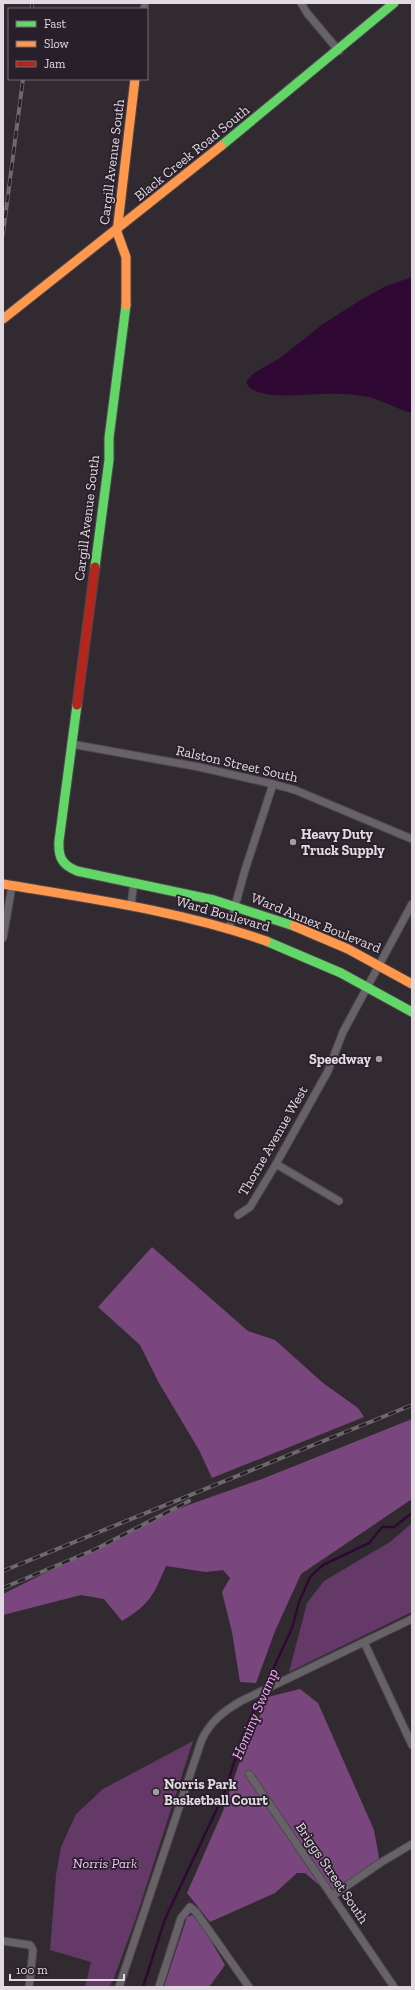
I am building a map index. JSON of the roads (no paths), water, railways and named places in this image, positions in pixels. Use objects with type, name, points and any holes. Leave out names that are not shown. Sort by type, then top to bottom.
[{"type":"main road","name":"Black Creek Road South","points":[[3,319],[117,232],[339,51],[394,3]]},
{"type":"main road","name":"Cargill Avenue South","points":[[134,882],[77,871],[64,864],[60,859],[58,850],[110,460],[109,438],[126,302],[126,257],[117,232],[136,80]]},
{"type":"main road","name":"Ward Annex Boulevard","points":[[134,882],[236,906],[310,933],[379,964],[412,984]]},
{"type":"main road","name":"Ward Boulevard","points":[[6,886],[130,905],[229,928],[297,953],[367,986],[412,1012]]},
{"type":"street","points":[[301,3],[307,13],[339,51]]},
{"type":"street","name":"Ralston Street South","points":[[71,744],[199,767],[295,790],[412,839]]},
{"type":"street","points":[[229,928],[273,784]]},
{"type":"street","points":[[130,905],[134,882]]},
{"type":"street","points":[[3,938],[6,886]]},
{"type":"street","name":"Thorne Avenue West","points":[[238,1214],[250,1207],[276,1164],[328,1071],[343,1032],[412,904]]},
{"type":"street","points":[[276,1164],[339,1201]]},
{"type":"street","points":[[119,1987],[206,1732],[216,1719],[226,1710],[241,1701],[412,1619]]},
{"type":"street","points":[[364,1642],[412,1745]]},
{"type":"street","name":"Briggs Street South","points":[[249,1774],[394,1987]]},
{"type":"street","points":[[332,1896],[380,1863],[412,1844]]},
{"type":"street","points":[[159,1987],[181,1918],[190,1907],[196,1912],[249,1987]]},
{"type":"street","points":[[3,1941],[30,1945],[33,1950],[29,1987]]},
{"type":"waterway","name":"Hominy Swamp","points":[[264,1689],[292,1628],[299,1602],[310,1577],[323,1565],[369,1543],[382,1527],[394,1527],[412,1513]]},
{"type":"waterway","name":"Hominy Swamp","points":[[143,1987],[165,1919],[223,1796],[245,1730],[262,1693]]},
{"type":"railway","points":[[32,3],[32,8]]},
{"type":"railway","points":[[3,234],[23,80]]},
{"type":"railway","points":[[3,1571],[412,1405]]},
{"type":"railway","points":[[3,1588],[94,1550],[189,1501]]},
{"type":"place","name":"Heavy Duty Truck Supply","points":[[293,842]]},
{"type":"place","name":"Speedway","points":[[379,1059]]},
{"type":"place","name":"Norris Park Basketball Court","points":[[156,1792]]},
{"type":"park label","name":"Norris Park","points":[[105,1863]]}]
